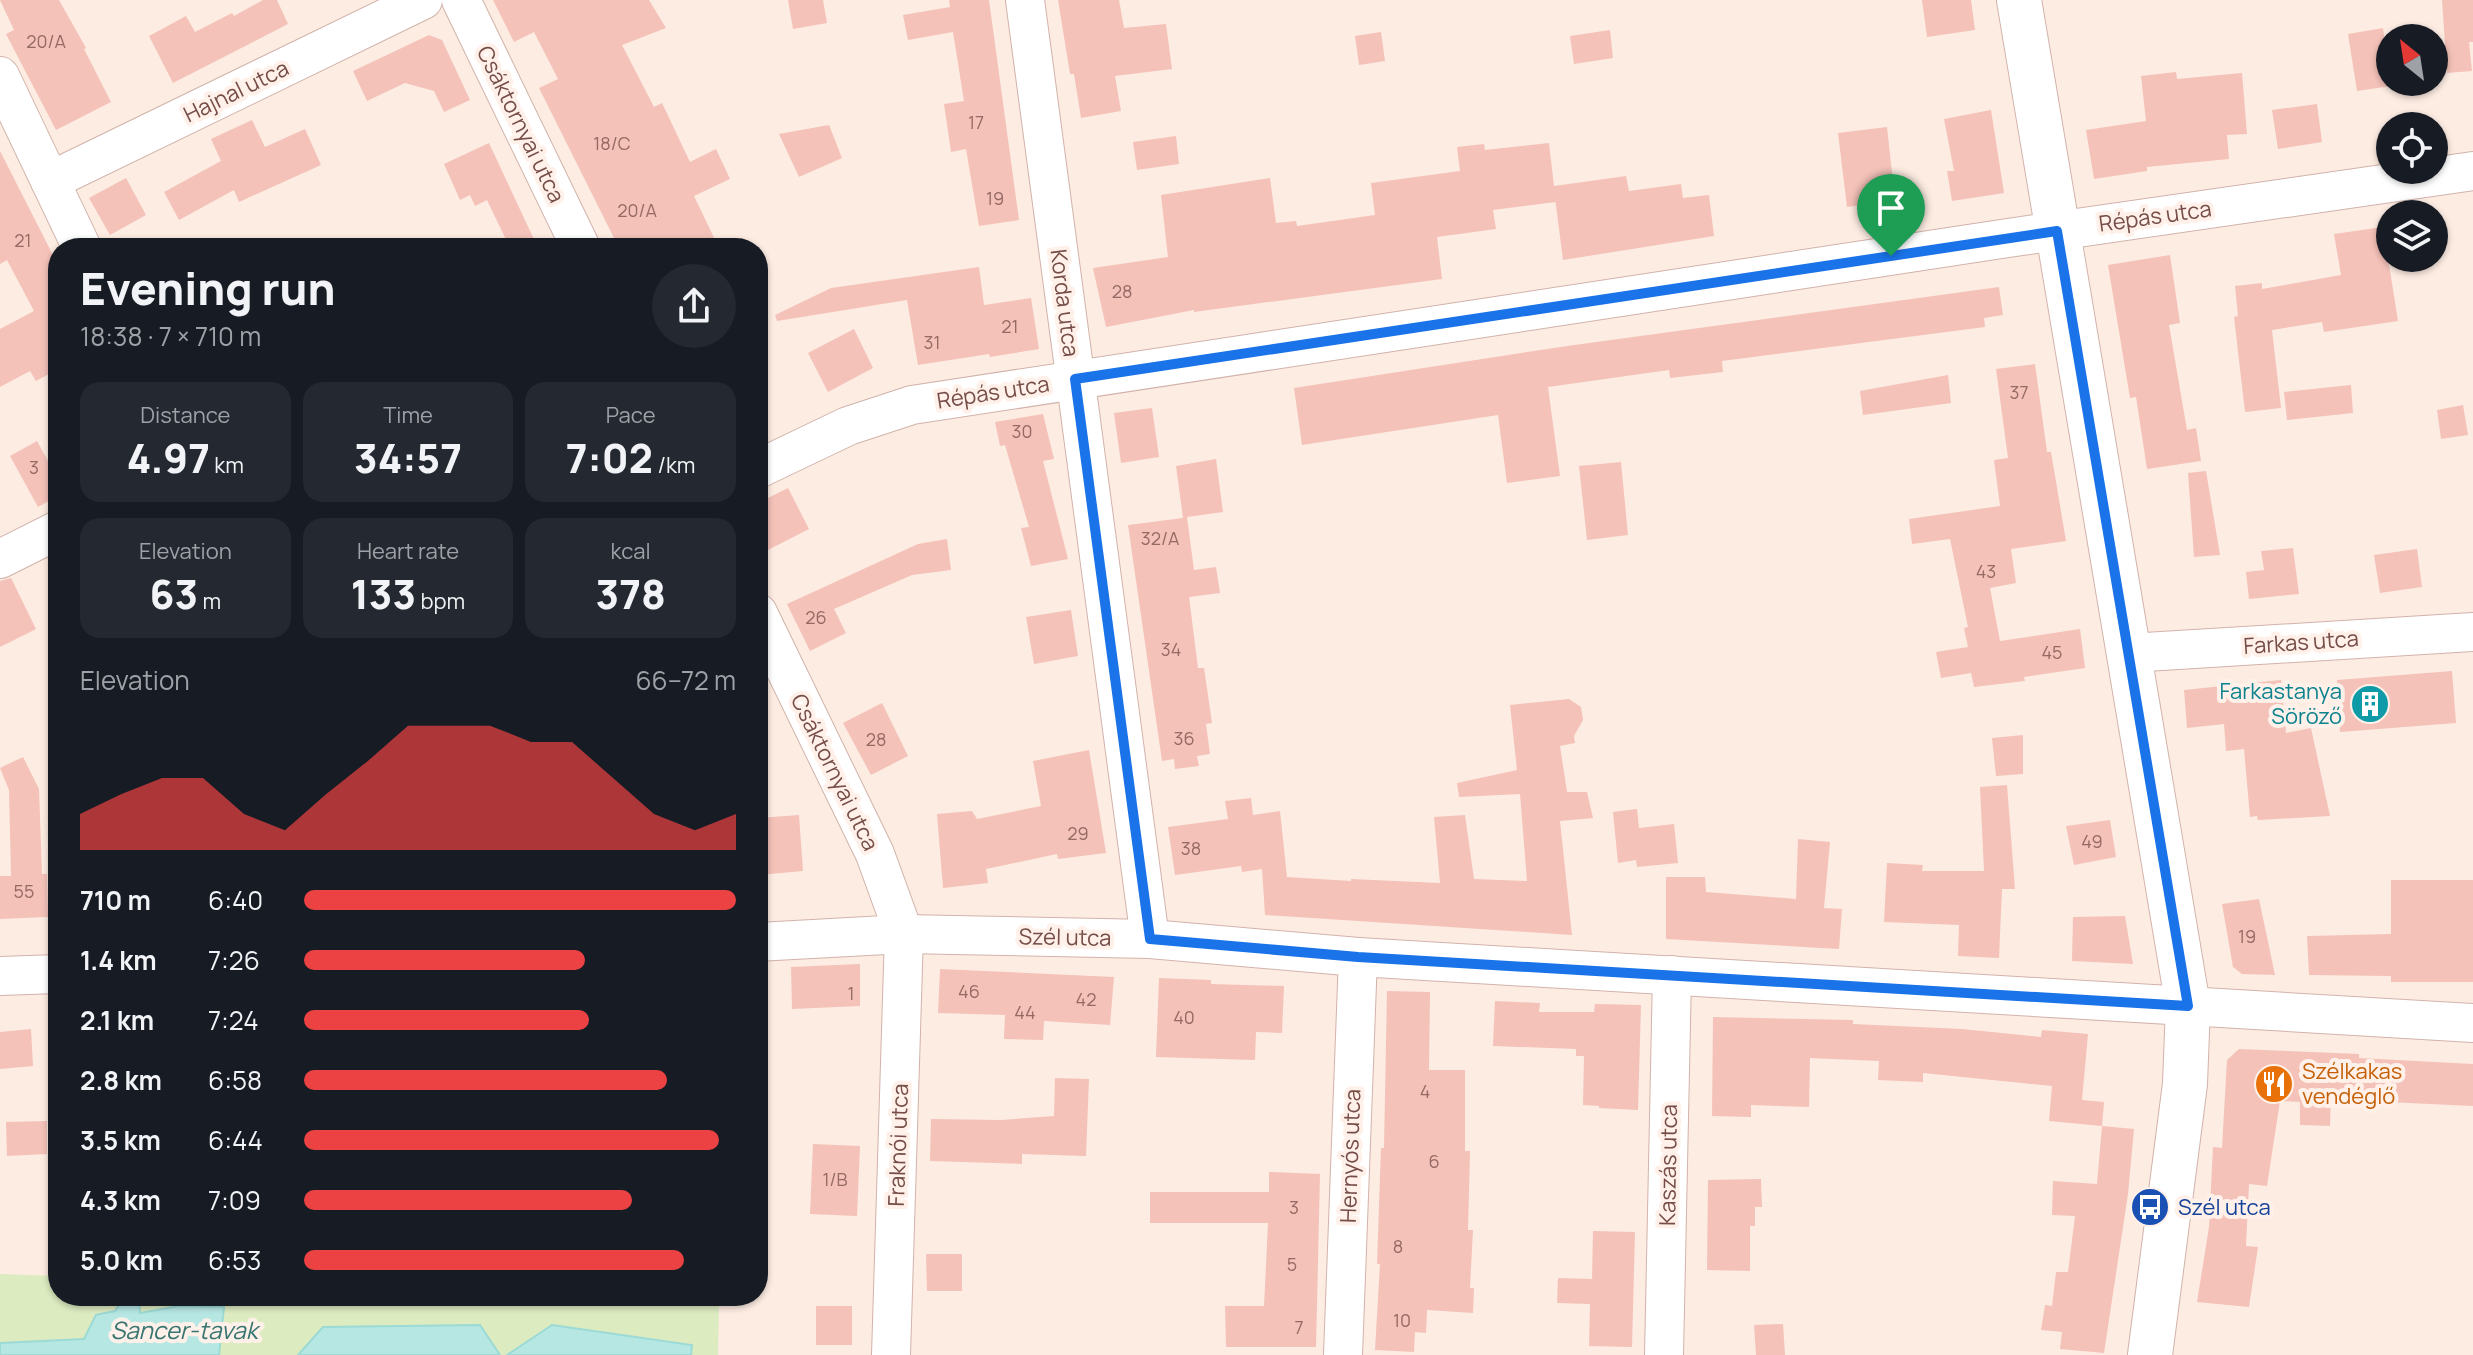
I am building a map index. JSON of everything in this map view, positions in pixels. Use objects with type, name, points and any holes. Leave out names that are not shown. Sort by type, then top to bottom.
[{"type":"street","name":"Hajnal utca","points":[[50,181],[423,0]]},
{"type":"street","name":"Csáktornyai utca","points":[[461,0],[576,238]]},
{"type":"street","name":"Korda utca","points":[[1025,0],[1150,939]]},
{"type":"street","points":[[2019,0],[2188,1006],[2185,1084],[2150,1355]]},
{"type":"street","points":[[0,76],[77,238]]},
{"type":"street","name":"Répás utca","points":[[768,464],[848,426],[912,405],[2473,171]]},
{"type":"street","points":[[0,559],[48,535]]},
{"type":"street","name":"Farkas utca","points":[[2129,653],[2473,632]]},
{"type":"street","name":"Csáktornyai utca","points":[[768,634],[875,854],[904,934]]},
{"type":"street","name":"Szél utca","points":[[768,941],[904,934],[1150,939],[1358,957],[2473,1023]]},
{"type":"street","name":"Fraknói utca","points":[[891,1355],[904,934]]},
{"type":"street","name":"Hernyós utca","points":[[1343,1355],[1358,957]]},
{"type":"street","points":[[0,976],[48,974]]},
{"type":"street","name":"Kaszás utca","points":[[1664,1355],[1672,975]]},
{"type":"green space","points":[[0,1274],[48,1276],[48,1306],[118,1306],[115,1311],[96,1316],[84,1339],[0,1343]]},
{"type":"green space","points":[[140,1306],[179,1306],[140,1313]]},
{"type":"green space","points":[[179,1306],[719,1306],[718,1355],[691,1355],[691,1344],[552,1325],[507,1355],[500,1355],[480,1325],[324,1327],[298,1355],[219,1355],[223,1307]]},
{"type":"water","name":"Sancer-tavak","points":[[118,1306],[140,1306],[140,1313],[179,1306],[224,1307],[219,1355],[0,1355],[0,1343],[84,1339],[96,1315],[115,1311]]},
{"type":"water","name":"Sancer-tavak","points":[[480,1325],[500,1355],[298,1355],[323,1327]]},
{"type":"water","points":[[552,1325],[692,1345],[691,1355],[507,1355]]},
{"type":"building","points":[[0,0],[59,0],[111,102],[56,130],[6,34],[14,30]]},
{"type":"building","points":[[263,0],[277,0],[288,24],[173,83],[149,36],[186,16],[195,32]]},
{"type":"building","points":[[493,0],[649,0],[666,28],[622,45],[654,107],[662,103],[690,162],[716,149],[730,179],[694,196],[714,238],[614,238],[539,88],[558,79],[534,32],[514,42]]},
{"type":"building","points":[[788,0],[823,0],[827,23],[793,29]]},
{"type":"building","points":[[949,0],[989,0],[1019,220],[979,226],[966,149],[951,152],[944,104],[964,101],[953,32],[908,40],[903,15],[950,7]]},
{"type":"building","points":[[1058,0],[1119,0],[1124,28],[1166,24],[1172,69],[1115,76],[1121,111],[1081,118]]},
{"type":"building","points":[[1922,0],[1971,0],[1975,30],[1927,37]]},
{"type":"building","points":[[2442,0],[2473,0],[2473,42],[2469,42],[2472,71],[2448,73],[2448,24],[2444,24]]},
{"type":"building","points":[[2376,29],[2376,88],[2357,91],[2348,34]]},
{"type":"building","points":[[1610,30],[1613,58],[1574,64],[1570,36]]},
{"type":"building","points":[[1381,32],[1385,61],[1359,65],[1355,36]]},
{"type":"building","points":[[429,35],[442,40],[470,100],[444,112],[434,91],[405,83],[367,101],[353,71]]},
{"type":"building","points":[[2176,72],[2177,79],[2242,73],[2247,134],[2227,135],[2229,159],[2147,167],[2147,171],[2094,179],[2086,130],[2146,121],[2141,76]]},
{"type":"building","points":[[2317,104],[2322,142],[2278,149],[2272,110]]},
{"type":"building","points":[[1991,110],[2004,193],[1952,201],[1947,171],[1954,171],[1944,119]]},
{"type":"building","points":[[252,120],[265,147],[305,129],[321,165],[239,202],[234,190],[179,220],[164,192],[221,161],[211,139]]},
{"type":"building","points":[[829,125],[842,158],[799,177],[779,134]]},
{"type":"building","points":[[1887,127],[1895,200],[1847,207],[1838,133]]},
{"type":"building","points":[[1176,136],[1179,164],[1137,170],[1133,142]]},
{"type":"building","points":[[489,143],[533,238],[505,238],[487,200],[475,206],[470,195],[460,200],[444,164]]},
{"type":"building","points":[[1549,143],[1554,186],[1626,176],[1629,191],[1681,184],[1683,198],[1709,195],[1714,236],[1563,260],[1556,202],[1493,210],[1496,229],[1437,237],[1442,279],[1194,310],[1106,327],[1093,268],[1168,257],[1161,195],[1270,178],[1276,223],[1296,221],[1297,226],[1375,215],[1371,183],[1460,171],[1457,147],[1484,144],[1485,150]]},
{"type":"building","points":[[0,151],[48,245],[48,374],[36,381],[30,371],[0,387],[0,329],[34,311],[7,260],[0,264]]},
{"type":"building","points":[[126,178],[146,215],[110,235],[89,198]]},
{"type":"building","points":[[2376,228],[2376,272],[2390,272],[2398,321],[2324,332],[2322,322],[2272,330],[2281,408],[2245,412],[2234,317],[2238,316],[2235,286],[2262,283],[2262,289],[2341,275],[2334,234]]},
{"type":"building","points":[[2170,255],[2180,323],[2169,325],[2187,430],[2196,428],[2201,461],[2147,469],[2136,397],[2130,398],[2108,265]]},
{"type":"building","points":[[979,267],[984,305],[1031,298],[1039,349],[918,365],[907,300],[777,321],[775,315],[831,288]]},
{"type":"building","points":[[1999,287],[2003,315],[1984,318],[1985,327],[1722,361],[1723,372],[1670,378],[1669,370],[1548,387],[1560,476],[1507,483],[1498,415],[1302,445],[1294,388],[1567,346]]},
{"type":"building","points":[[854,329],[873,368],[828,392],[808,353]]},
{"type":"building","points":[[2035,364],[2047,452],[2051,452],[2066,541],[2011,549],[2016,583],[1990,588],[2000,641],[2080,629],[2085,668],[2024,677],[2025,681],[1974,687],[1971,673],[1941,678],[1936,652],[1968,647],[1964,628],[1968,627],[1950,539],[1912,544],[1909,519],[2000,506],[1994,460],[2008,458],[1996,369]]},
{"type":"building","points":[[1948,375],[1951,403],[1863,415],[1860,391]]},
{"type":"building","points":[[2351,385],[2353,413],[2287,420],[2284,392]]},
{"type":"building","points":[[2463,405],[2468,435],[2441,439],[2437,410]]},
{"type":"building","points":[[1152,408],[1159,457],[1121,463],[1114,413]]},
{"type":"building","points":[[1043,414],[1054,459],[1043,461],[1068,559],[1031,566],[1021,528],[1029,527],[1005,445],[1000,446],[995,422]]},
{"type":"building","points":[[37,441],[48,461],[48,502],[38,507],[10,456]]},
{"type":"building","points":[[1216,459],[1223,512],[1187,517],[1194,570],[1216,567],[1220,593],[1189,597],[1198,668],[1204,668],[1212,723],[1206,724],[1210,754],[1197,756],[1199,766],[1175,769],[1174,759],[1162,761],[1128,525],[1183,518],[1176,466]]},
{"type":"building","points":[[1621,462],[1628,535],[1587,540],[1579,466]]},
{"type":"building","points":[[2206,471],[2220,555],[2194,557],[2188,473]]},
{"type":"building","points":[[788,488],[809,529],[768,550],[768,498]]},
{"type":"building","points":[[947,539],[951,570],[912,575],[834,609],[846,633],[810,651],[787,604],[918,544]]},
{"type":"building","points":[[2293,548],[2299,594],[2249,599],[2246,572],[2264,570],[2261,551]]},
{"type":"building","points":[[2417,549],[2422,587],[2380,593],[2374,555]]},
{"type":"building","points":[[11,578],[36,629],[0,647],[0,581]]},
{"type":"building","points":[[1071,610],[1078,656],[1034,664],[1026,617]]},
{"type":"building","points":[[2452,671],[2456,723],[2340,732],[2337,680]]},
{"type":"building","points":[[2281,680],[2286,733],[2311,728],[2330,816],[2258,820],[2257,816],[2250,817],[2244,749],[2226,751],[2224,724],[2187,728],[2184,690]]},
{"type":"building","points":[[1569,699],[1581,707],[1583,720],[1574,736],[1575,743],[1560,746],[1567,792],[1587,792],[1593,818],[1560,821],[1572,935],[1265,915],[1262,869],[1242,872],[1241,866],[1175,875],[1168,827],[1228,819],[1225,801],[1251,798],[1253,815],[1280,811],[1287,877],[1440,883],[1434,817],[1465,815],[1474,879],[1527,881],[1520,794],[1459,797],[1457,783],[1517,770],[1510,705]]},
{"type":"building","points":[[882,703],[908,756],[871,775],[843,723]]},
{"type":"building","points":[[2023,735],[2023,774],[1996,776],[1992,738]]},
{"type":"building","points":[[1089,750],[1106,853],[1058,859],[1057,854],[986,869],[988,883],[943,888],[937,814],[972,811],[977,819],[1041,806],[1033,761]]},
{"type":"building","points":[[23,757],[39,789],[42,874],[47,874],[48,917],[0,919],[0,876],[11,876],[9,790],[0,768]]},
{"type":"building","points":[[2007,785],[2015,889],[2002,889],[1999,958],[1958,956],[1959,925],[1884,922],[1887,863],[1923,865],[1922,871],[1984,871],[1980,787]]},
{"type":"building","points":[[1637,809],[1639,828],[1674,824],[1678,863],[1637,867],[1636,860],[1618,863],[1613,812]]},
{"type":"building","points":[[799,815],[803,871],[768,874],[768,817]]},
{"type":"building","points":[[2110,820],[2116,857],[2074,865],[2066,826]]},
{"type":"building","points":[[1798,839],[1830,842],[1824,908],[1842,909],[1839,949],[1666,939],[1666,877],[1705,877],[1706,892],[1796,899]]},
{"type":"building","points":[[2391,880],[2473,880],[2473,982],[2391,982],[2391,976],[2309,975],[2307,936],[2391,934]]},
{"type":"building","points":[[2259,899],[2275,975],[2242,974],[2233,967],[2222,904]]},
{"type":"building","points":[[2125,916],[2133,964],[2072,961],[2073,917]]},
{"type":"building","points":[[860,964],[860,1006],[792,1009],[791,967]]},
{"type":"building","points":[[940,969],[1114,977],[1110,1025],[1044,1021],[1043,1040],[1004,1039],[1005,1015],[938,1013]]},
{"type":"building","points":[[1159,978],[1211,980],[1211,984],[1284,986],[1282,1033],[1256,1032],[1255,1060],[1156,1057]]},
{"type":"building","points":[[1387,991],[1430,992],[1429,1070],[1465,1070],[1465,1151],[1470,1151],[1468,1230],[1473,1230],[1470,1288],[1474,1288],[1473,1313],[1427,1310],[1426,1333],[1415,1332],[1414,1352],[1375,1350]]},
{"type":"building","points":[[1495,1001],[1540,1003],[1539,1012],[1594,1012],[1595,1004],[1641,1005],[1638,1110],[1583,1105],[1584,1056],[1576,1056],[1576,1049],[1493,1046]]},
{"type":"building","points":[[1713,1017],[1853,1020],[1853,1024],[1962,1029],[2041,1037],[2042,1030],[2088,1034],[2082,1100],[2104,1102],[2102,1126],[2049,1121],[2052,1086],[1923,1073],[1923,1082],[1878,1080],[1879,1061],[1810,1058],[1809,1107],[1751,1105],[1751,1117],[1712,1116]]},
{"type":"building","points":[[31,1029],[33,1066],[0,1069],[0,1032]]},
{"type":"building","points":[[2239,1049],[2359,1054],[2359,1058],[2473,1064],[2473,1106],[2387,1102],[2387,1093],[2331,1090],[2330,1126],[2300,1125],[2300,1102],[2280,1101],[2267,1186],[2249,1184],[2246,1246],[2258,1247],[2249,1307],[2197,1302],[2209,1227],[2213,1147],[2222,1148],[2227,1060]]},
{"type":"building","points":[[1055,1078],[1089,1079],[1086,1156],[1022,1154],[1022,1164],[930,1161],[931,1119],[1001,1120],[1054,1116]]},
{"type":"building","points":[[47,1121],[47,1154],[7,1156],[6,1122]]},
{"type":"building","points":[[2102,1126],[2134,1129],[2128,1194],[2104,1353],[2060,1349],[2062,1332],[2041,1330],[2045,1305],[2052,1306],[2056,1272],[2068,1272],[2075,1216],[2052,1215],[2053,1181],[2097,1184]]},
{"type":"building","points":[[813,1144],[860,1146],[857,1216],[810,1214]]},
{"type":"building","points":[[1269,1172],[1320,1174],[1316,1347],[1226,1347],[1225,1306],[1264,1306],[1268,1223],[1150,1223],[1150,1192],[1269,1192]]},
{"type":"building","points":[[1761,1179],[1762,1207],[1755,1207],[1755,1226],[1750,1226],[1750,1271],[1707,1270],[1708,1180]]},
{"type":"building","points":[[1593,1231],[1635,1232],[1632,1347],[1589,1346],[1590,1304],[1557,1303],[1558,1278],[1592,1279]]},
{"type":"building","points":[[926,1254],[962,1254],[962,1291],[927,1291]]},
{"type":"building","points":[[816,1306],[852,1306],[852,1345],[816,1345]]},
{"type":"building","points":[[1783,1324],[1785,1355],[1756,1355],[1754,1325]]},
{"type":"place","name":"Farkastanya Söröző","points":[[2370,704]]},
{"type":"place","name":"Szélkakas vendéglő","points":[[2274,1084]]},
{"type":"place","name":"Szél utca","points":[[2150,1207]]},
{"type":"route","points":[[2057,231],[2188,1006],[1358,957],[1150,939],[1075,379],[1891,256],[2057,231]]}]
